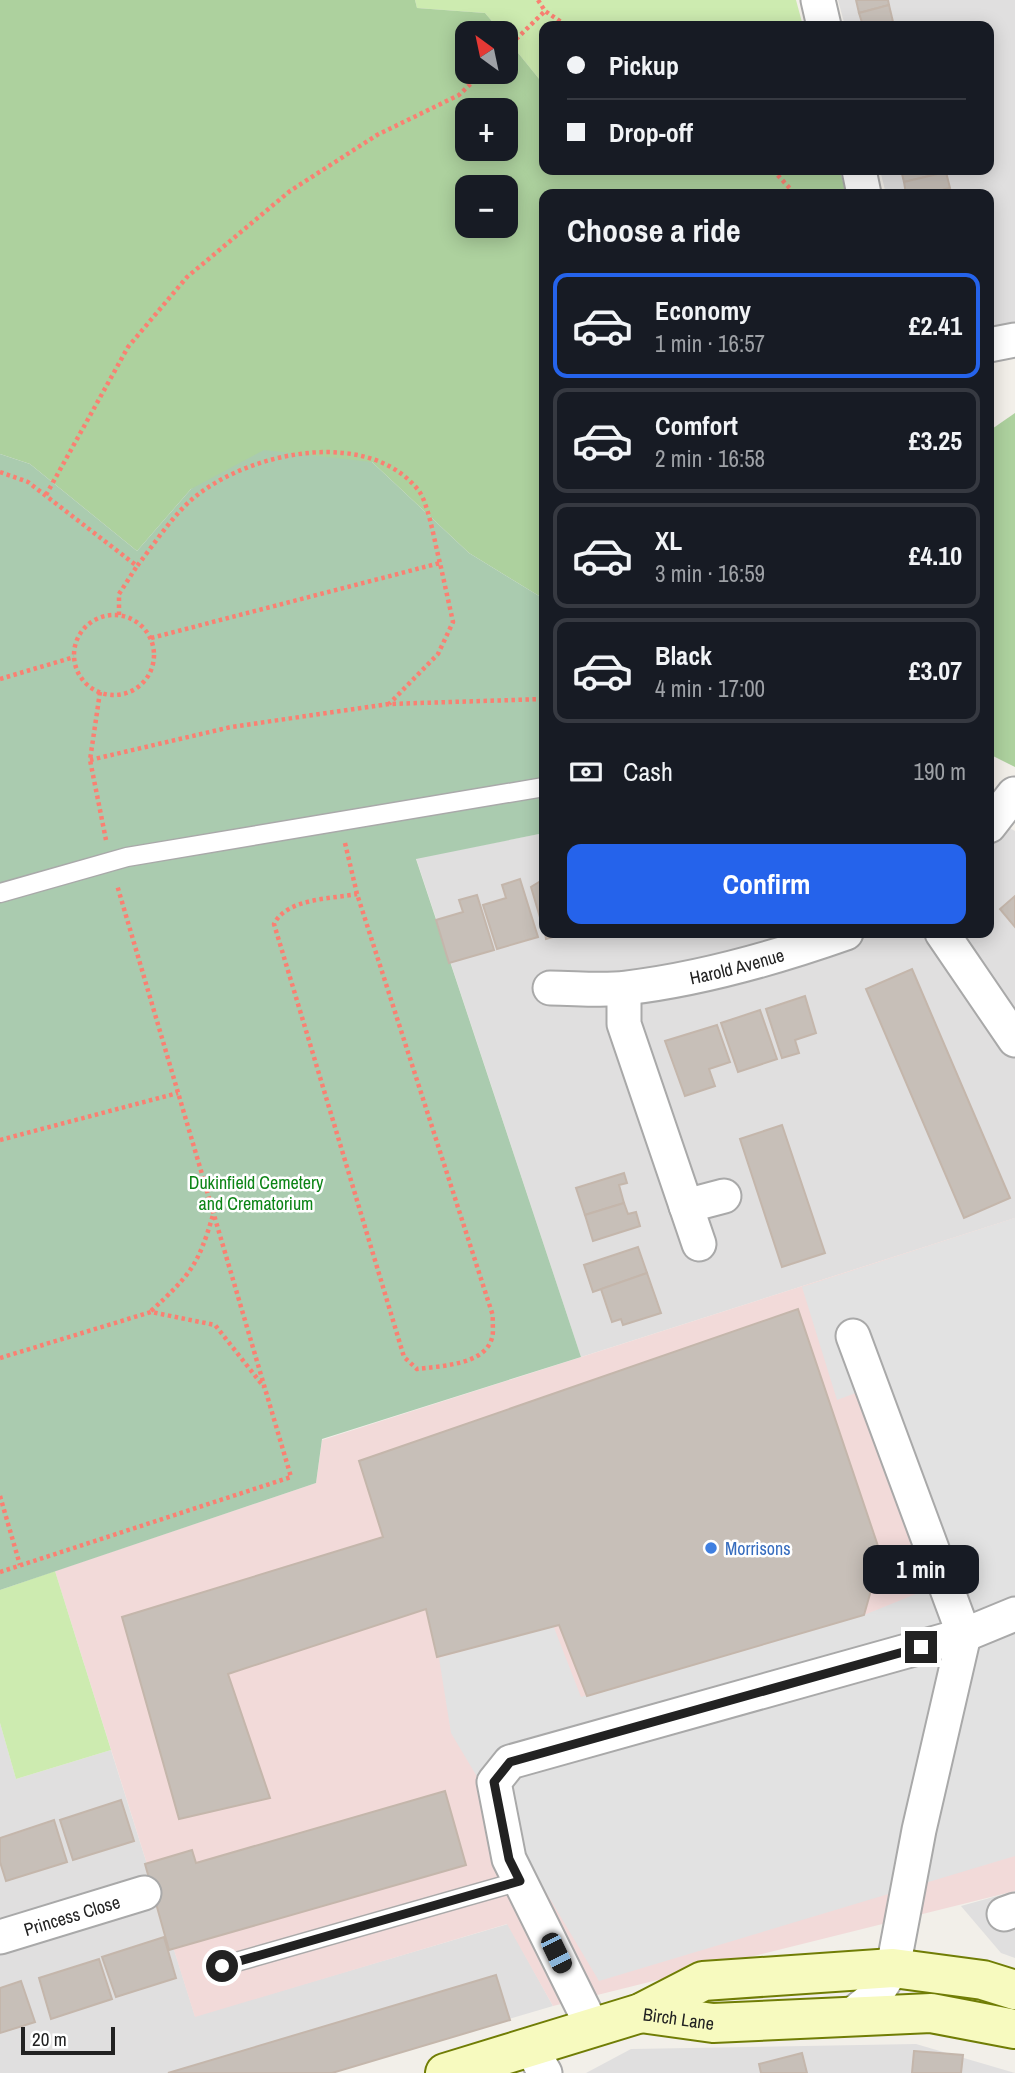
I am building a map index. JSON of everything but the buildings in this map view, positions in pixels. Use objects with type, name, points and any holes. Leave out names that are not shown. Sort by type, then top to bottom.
[{"type":"main road","name":"Birch Lane","points":[[641,2013],[703,1981],[893,1968],[983,1980],[1015,1990]]},
{"type":"main road","name":"Birch Lane","points":[[641,2013],[713,2023],[931,2013],[1015,2029]]},
{"type":"main road","points":[[445,2073],[538,2060],[592,2026],[641,2013]]},
{"type":"street","points":[[818,0],[823,21]]},
{"type":"street","points":[[994,344],[1015,340]]},
{"type":"street","points":[[994,786],[1015,794],[994,820]]},
{"type":"street","name":"Harold Avenue","points":[[550,988],[624,989],[753,963],[830,938]]},
{"type":"street","points":[[945,938],[1015,1040]]},
{"type":"street","points":[[624,989],[624,1024],[699,1244]]},
{"type":"street","points":[[686,1206],[724,1196]]},
{"type":"street","points":[[852,2015],[875,1996],[887,1982],[893,1968],[919,1830],[964,1635],[853,1336]]},
{"type":"street","points":[[592,2026],[509,1859],[494,1782],[510,1762],[964,1635],[1015,1614]]},
{"type":"street","name":"Princess Close","points":[[0,1937],[144,1893]]},
{"type":"lane","points":[[0,893],[110,862],[539,788]]},
{"type":"lane","points":[[222,1966],[520,1881]]},
{"type":"path","points":[[538,0],[545,11],[560,21]]},
{"type":"path","points":[[518,37],[545,11]]},
{"type":"path","points":[[46,495],[128,347],[187,277],[290,191],[377,135],[459,95],[470,84]]},
{"type":"path","points":[[777,175],[790,189]]},
{"type":"path","points":[[119,615],[119,594],[137,565],[199,493],[265,460],[329,450],[389,466],[420,493],[453,622],[438,654],[389,704]]},
{"type":"path","points":[[0,472],[28,482],[137,565]]},
{"type":"path","points":[[151,638],[440,563]]},
{"type":"path","points":[[119,615],[132,619],[151,638],[153,664],[148,677],[127,693],[100,692],[82,679],[75,657],[76,643],[92,622],[105,616],[119,615]]},
{"type":"path","points":[[0,679],[75,657]]},
{"type":"path","points":[[0,1572],[291,1477],[110,862],[90,760],[100,692]]},
{"type":"path","points":[[90,760],[231,727],[389,704],[539,699]]},
{"type":"path","points":[[340,822],[357,894],[492,1316],[492,1339],[483,1353],[443,1366],[417,1369],[404,1357],[274,924],[279,914],[300,904],[357,894]]},
{"type":"path","points":[[0,1140],[178,1093]]},
{"type":"path","points":[[0,1358],[151,1312],[189,1276],[203,1247],[213,1212]]},
{"type":"path","points":[[151,1312],[215,1325],[246,1360],[266,1391]]},
{"type":"path","points":[[0,1496],[20,1565]]},
{"type":"shaded area","points":[[838,0],[1015,0],[1015,326],[994,331],[994,189],[885,189],[881,175],[994,175],[994,21],[844,21]]},
{"type":"shaded area","points":[[994,820],[1015,831],[1015,1218],[581,1357],[416,858],[539,834],[539,938],[994,938]]},
{"type":"shaded area","points":[[1015,1218],[1015,1891],[553,2006],[507,1924],[195,2017],[55,1571],[316,1483],[322,1440]]},
{"type":"shaded area","points":[[1015,1218],[1015,1856],[599,1981],[451,1733],[439,1658],[553,1625],[581,1697],[864,1615],[938,1585],[869,1388],[837,1400],[802,1287]]},
{"type":"shaded area","points":[[0,1723],[16,1779],[111,1750],[195,2016],[508,1924],[553,2006],[327,2073],[0,2073]]},
{"type":"shaded area","points":[[1015,1891],[1015,1958],[1001,1953],[961,1906]]},
{"type":"shaded area","points":[[916,2044],[1015,2073],[586,2073],[631,2049]]},
{"type":"green space","points":[[0,0],[415,0],[417,8],[485,13],[492,21],[455,21],[455,84],[518,84],[518,53],[539,79],[539,175],[841,175],[845,189],[539,189],[539,596],[469,553],[372,462],[191,489],[137,551],[30,464],[0,454]]},
{"type":"green space","points":[[415,0],[796,0],[802,21],[539,21],[539,79],[518,53],[518,21],[492,21],[485,13],[417,8]]},
{"type":"green space","points":[[1015,413],[1015,767],[994,756],[994,428]]},
{"type":"green space","name":"Dukinfield Cemetery and Crematorium","points":[[264,450],[372,462],[469,553],[539,596],[539,834],[416,859],[581,1357],[322,1439],[316,1483],[0,1590],[0,454],[30,464],[137,551],[191,489]]},
{"type":"green space","points":[[55,1571],[111,1750],[16,1779],[0,1723],[0,1590]]},
{"type":"place","name":"Morrisons","points":[[711,1548]]},
{"type":"route","points":[[222,1966],[520,1881],[509,1859],[494,1782],[510,1762],[921,1647]]}]
